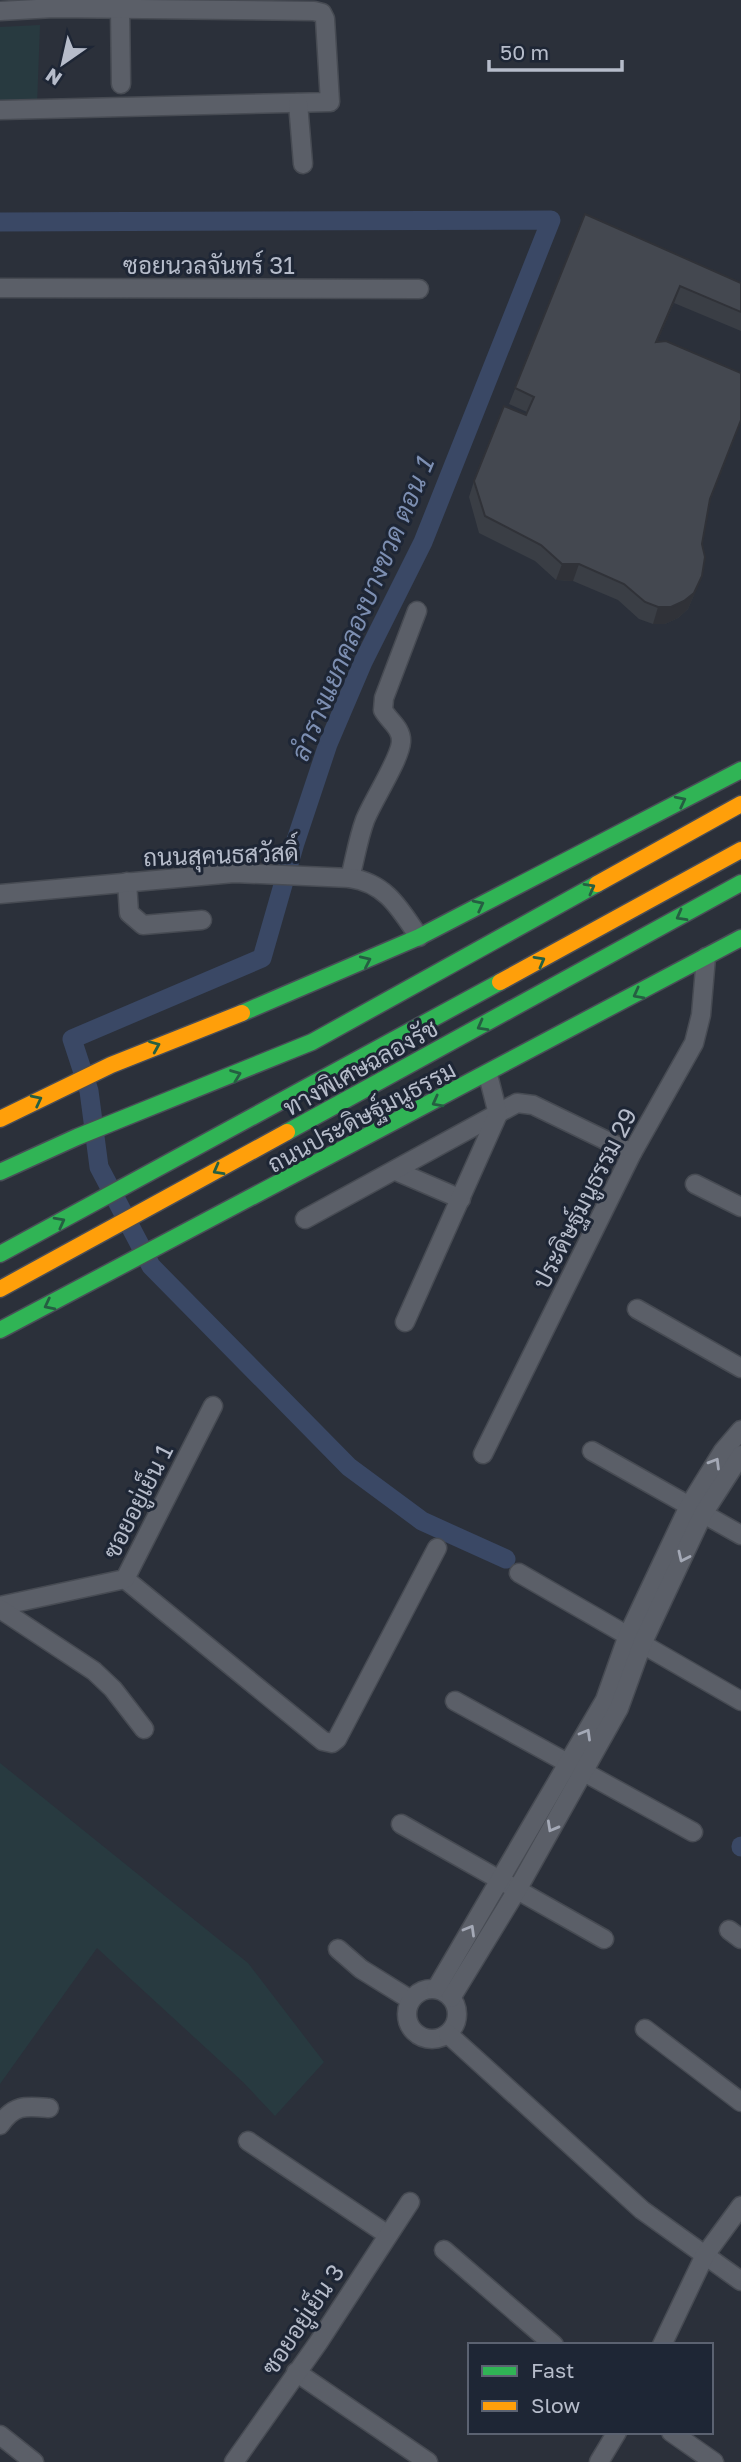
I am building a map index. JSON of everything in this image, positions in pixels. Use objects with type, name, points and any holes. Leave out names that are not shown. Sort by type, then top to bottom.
[{"type":"main road","points":[[0,1119],[92,1073],[162,1043],[281,999],[419,937],[741,770]]},
{"type":"main road","points":[[0,1172],[81,1134],[239,1074],[312,1042],[403,994],[741,804]]},
{"type":"main road","name":"ทางพิเศษฉลองรัช","points":[[0,1254],[741,850]]},
{"type":"main road","name":"ทางพิเศษฉลองรัช","points":[[0,1289],[741,883]]},
{"type":"main road","name":"ถนนประดิษฐ์มนูธรรม","points":[[0,1330],[488,1075],[741,939]]},
{"type":"street","points":[[0,11],[120,8],[321,13],[325,19],[330,102],[0,110]]},
{"type":"street","points":[[120,8],[121,84]]},
{"type":"street","points":[[298,103],[303,164]]},
{"type":"street","name":"ซอยนวลจันทร์ 31","points":[[0,288],[419,289]]},
{"type":"street","points":[[350,878],[365,821],[381,783],[396,759],[401,741],[399,730],[383,710],[384,698],[417,611]]},
{"type":"street","name":"ถนนสุคนธสวัสดิ์","points":[[0,894],[211,874],[287,873],[350,878],[363,880],[387,892],[419,937]]},
{"type":"street","points":[[127,882],[130,913],[143,925],[202,920]]},
{"type":"street","name":"ประดิษฐ์มนูธรรม 29","points":[[483,1454],[632,1153],[694,1043],[701,1015],[706,957]]},
{"type":"street","points":[[405,1322],[498,1114],[488,1075]]},
{"type":"street","points":[[305,1220],[517,1103],[526,1102],[632,1153]]},
{"type":"street","points":[[396,1171],[461,1199]]},
{"type":"street","points":[[695,1184],[741,1208]]},
{"type":"street","points":[[637,1309],[741,1368]]},
{"type":"street","name":"ซอยอยู่เย็น 1","points":[[0,1608],[125,1579],[213,1406]]},
{"type":"street","points":[[444,1993],[517,1890],[723,1451],[741,1430]]},
{"type":"street","points":[[593,1451],[741,1535]]},
{"type":"street","points":[[696,1510],[741,1455]]},
{"type":"street","points":[[125,1579],[323,1741],[332,1743],[337,1739],[437,1548]]},
{"type":"street","points":[[519,1573],[636,1638],[741,1701]]},
{"type":"street","points":[[0,1608],[94,1671],[113,1689],[145,1729]]},
{"type":"street","points":[[455,1701],[693,1832]]},
{"type":"street","points":[[444,1993],[499,1880],[575,1769]]},
{"type":"street","points":[[401,1824],[604,1939]]},
{"type":"street","points":[[338,1949],[361,1969],[411,2000]]},
{"type":"street","points":[[422,1991],[444,1993],[458,2017],[448,2034],[437,2039],[425,2039],[415,2033],[408,2023],[407,2011],[411,2000],[422,1991]]},
{"type":"street","points":[[645,2029],[741,2102]]},
{"type":"street","points":[[448,2034],[642,2210],[741,2281]]},
{"type":"street","points":[[0,2124],[19,2106],[49,2108]]},
{"type":"street","points":[[248,2141],[388,2235]]},
{"type":"street","name":"ซอยอยู่เย็น 3","points":[[234,2462],[410,2202]]},
{"type":"street","points":[[663,2343],[705,2255],[741,2206]]},
{"type":"street","points":[[444,2250],[552,2343]]},
{"type":"street","points":[[296,2372],[428,2462]]},
{"type":"street","points":[[599,2462],[616,2434]]},
{"type":"street","points":[[674,2434],[714,2462]]},
{"type":"street","points":[[0,2435],[34,2462]]},
{"type":"shaded area","points":[[40,25],[37,105],[0,106],[0,27]]},
{"type":"shaded area","points":[[0,1763],[248,1963],[324,2062],[275,2116],[243,2082],[97,1948],[0,2084]]},
{"type":"building","points":[[585,214],[741,283],[741,312],[680,286],[656,342],[666,341],[741,373],[741,420],[710,499],[702,544],[705,557],[702,576],[694,593],[671,607],[658,607],[645,602],[624,584],[579,564],[562,564],[541,545],[485,516],[474,481],[504,406],[526,415],[534,397],[515,388]]},
{"type":"waterway","name":"ลำรางแยกคลองบางขวด ตอน 1","points":[[0,222],[551,220],[423,542],[363,662],[328,744],[295,843],[262,958],[72,1039],[89,1091],[99,1167],[151,1266],[349,1467],[422,1521],[506,1559]]},
{"type":"traffic: fast","points":[[242,1013],[419,937],[741,770]]},
{"type":"traffic: fast","points":[[287,1132],[741,883]]},
{"type":"traffic: fast","points":[[0,1172],[77,1137],[312,1042],[597,884]]},
{"type":"traffic: fast","points":[[0,1330],[741,938]]},
{"type":"traffic: fast","points":[[0,1254],[500,982]]},
{"type":"traffic: slow","points":[[597,884],[741,804]]},
{"type":"traffic: slow","points":[[500,982],[741,850]]},
{"type":"traffic: slow","points":[[0,1119],[111,1065],[242,1013]]},
{"type":"traffic: slow","points":[[0,1289],[287,1132]]}]
